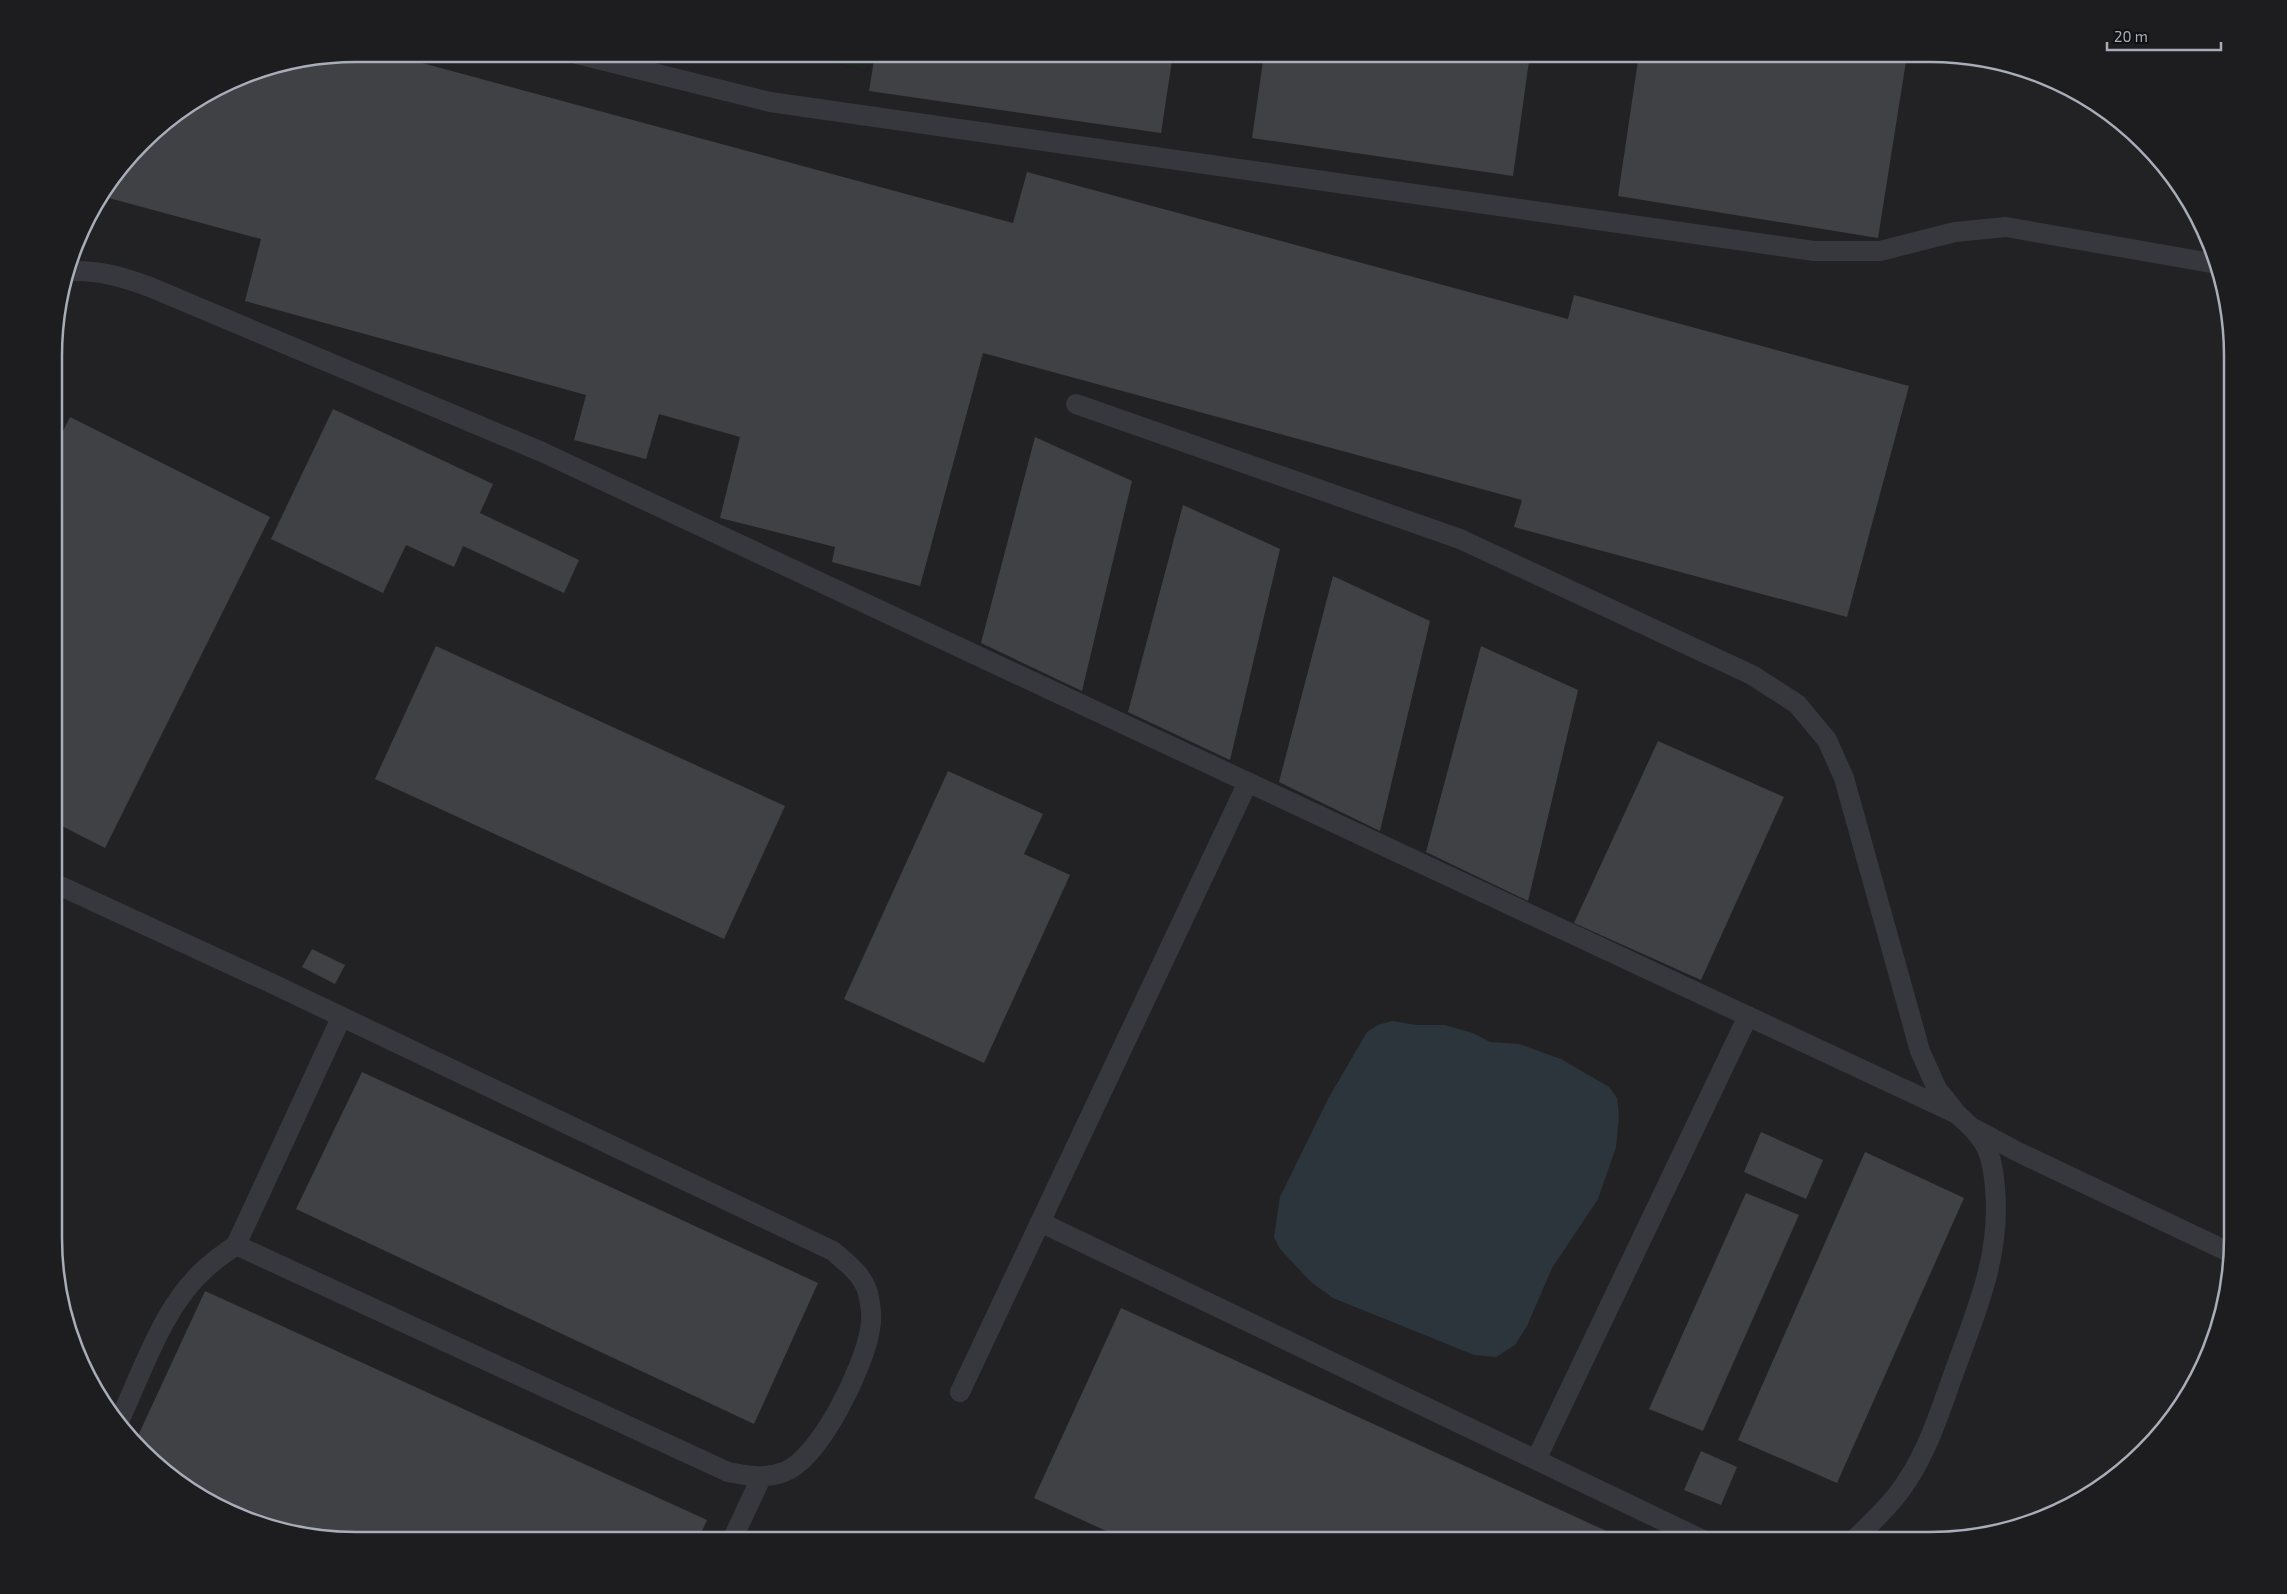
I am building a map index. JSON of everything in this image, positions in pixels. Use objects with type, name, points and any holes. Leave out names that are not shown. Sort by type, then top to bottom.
[{"type":"lane","points":[[613,63],[770,102],[1814,251],[1880,251],[1955,232],[2006,227],[2209,263]]},
{"type":"lane","points":[[75,271],[90,270],[120,276],[150,287],[542,452],[1957,1114]]},
{"type":"lane","points":[[1076,404],[1460,539],[1752,675],[1797,704],[1827,740],[1844,778],[1920,1051],[1937,1089],[1957,1114],[1973,1128],[2018,1152],[2224,1250]]},
{"type":"lane","points":[[960,1392],[1248,782]]},
{"type":"lane","points":[[62,887],[833,1251],[858,1273],[869,1296],[871,1327],[863,1359],[827,1431],[808,1455],[786,1472],[761,1478],[728,1472],[236,1245]]},
{"type":"lane","points":[[1536,1460],[1748,1016]]},
{"type":"lane","points":[[121,1415],[161,1330],[181,1297],[205,1269],[236,1245],[342,1018]]},
{"type":"lane","points":[[1862,1532],[1885,1509],[1907,1482],[1921,1456],[1984,1292],[1993,1251],[1998,1215],[1994,1175],[1987,1148],[1973,1128]]},
{"type":"lane","points":[[1040,1222],[1686,1532]]},
{"type":"lane","points":[[736,1532],[761,1478]]},
{"type":"shaded area","points":[[337,63],[835,63],[867,71],[868,63],[1950,63],[1988,68],[2007,73],[2025,78],[2061,93],[2110,123],[2152,163],[2164,177],[2185,209],[2202,244],[2219,299],[2224,337],[2224,1257],[2219,1295],[2214,1314],[2209,1332],[2194,1368],[2164,1417],[2124,1459],[2110,1471],[2078,1492],[2025,1516],[1988,1526],[1931,1532],[356,1532],[299,1526],[262,1516],[226,1501],[177,1471],[135,1431],[123,1417],[102,1385],[78,1332],[68,1295],[62,1238],[62,356],[65,318],[73,280],[85,244],[102,209],[123,177],[135,163],[177,123],[226,93],[262,78],[299,68]]},
{"type":"shaded area","points":[[835,63],[868,63],[867,71]]},
{"type":"shaded area","points":[[1392,1021],[1416,1025],[1445,1025],[1473,1033],[1490,1042],[1519,1044],[1561,1059],[1609,1087],[1617,1098],[1619,1116],[1616,1147],[1598,1199],[1552,1268],[1527,1326],[1515,1345],[1496,1357],[1474,1355],[1333,1298],[1312,1283],[1280,1249],[1274,1237],[1280,1197],[1328,1099],[1367,1032],[1378,1025]]},
{"type":"building","points":[[337,63],[422,63],[1013,223],[1027,172],[1568,319],[1574,295],[1909,386],[1847,617],[1514,527],[1522,500],[983,353],[920,586],[832,562],[835,547],[720,518],[740,437],[659,414],[646,459],[574,440],[586,395],[245,301],[261,239],[109,198],[135,163],[177,123],[209,102],[244,85],[280,73],[318,65]]},
{"type":"building","points":[[874,63],[1172,63],[1161,133],[869,91]]},
{"type":"building","points":[[1263,63],[1529,63],[1513,176],[1252,138]]},
{"type":"building","points":[[1638,63],[1906,63],[1878,238],[1618,196]]},
{"type":"building","points":[[333,409],[493,484],[480,513],[579,560],[564,593],[463,546],[454,567],[406,545],[383,593],[271,539]]},
{"type":"building","points":[[70,417],[270,517],[105,848],[62,826],[62,433]]},
{"type":"building","points":[[1035,437],[1132,481],[1082,691],[981,643]]},
{"type":"building","points":[[1183,505],[1280,549],[1230,760],[1128,712]]},
{"type":"building","points":[[1333,576],[1430,621],[1380,831],[1279,782]]},
{"type":"building","points":[[436,646],[785,806],[724,939],[375,779]]},
{"type":"building","points":[[1481,646],[1578,690],[1528,901],[1426,852]]},
{"type":"building","points":[[1658,741],[1784,797],[1701,980],[1574,923]]},
{"type":"building","points":[[948,771],[1043,814],[1024,854],[1070,875],[984,1063],[844,999]]},
{"type":"building","points":[[312,949],[345,965],[335,984],[302,967]]},
{"type":"building","points":[[362,1072],[818,1283],[754,1424],[296,1209]]},
{"type":"building","points":[[1761,1132],[1823,1160],[1806,1199],[1744,1172]]},
{"type":"building","points":[[1865,1152],[1964,1198],[1837,1483],[1738,1440]]},
{"type":"building","points":[[1746,1193],[1799,1215],[1703,1431],[1649,1409]]},
{"type":"building","points":[[205,1291],[707,1520],[702,1532],[356,1532],[318,1529],[262,1516],[226,1501],[177,1471],[139,1435]]},
{"type":"building","points":[[1121,1308],[1609,1532],[1108,1532],[1034,1498]]},
{"type":"building","points":[[1701,1451],[1737,1467],[1721,1505],[1684,1490]]}]
